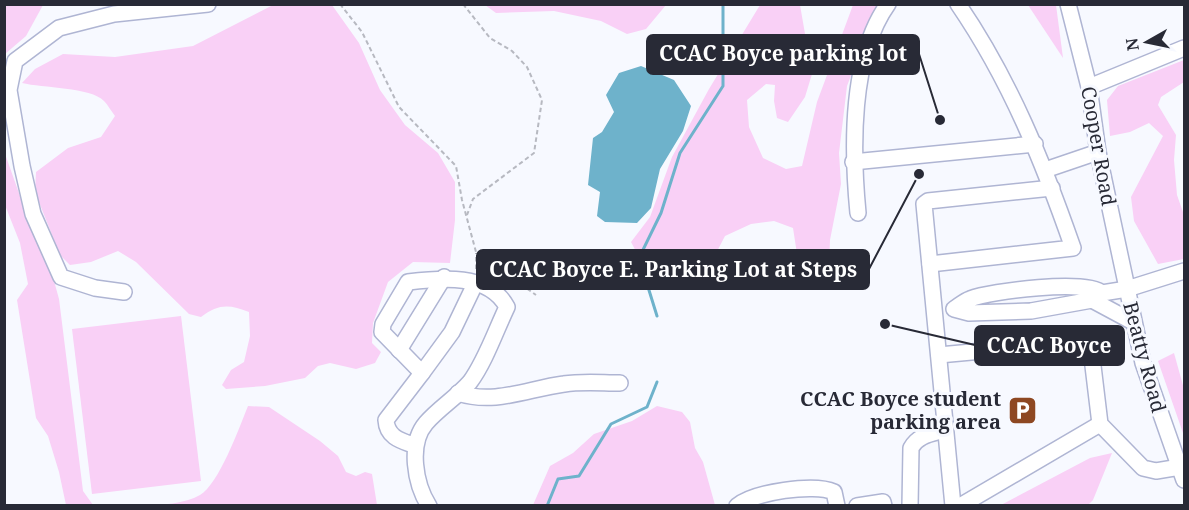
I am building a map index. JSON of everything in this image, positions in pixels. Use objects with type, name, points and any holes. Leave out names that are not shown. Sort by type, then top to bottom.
[{"type":"street","points":[[124,292],[94,288],[61,278],[33,214],[22,166],[9,90],[15,62],[59,28],[114,14],[208,4]]},
{"type":"street","points":[[858,213],[853,162],[864,62],[882,13],[888,4]]},
{"type":"street","points":[[930,264],[1073,248],[1022,114],[979,35],[958,4]]},
{"type":"street","name":"Cooper Road","points":[[1068,4],[1089,87],[1098,152],[1127,289]]},
{"type":"street","points":[[1089,87],[1185,48]]},
{"type":"street","points":[[853,162],[1035,144]]},
{"type":"street","points":[[1045,170],[1098,152]]},
{"type":"street","points":[[953,506],[924,204],[928,201],[1052,188]]},
{"type":"street","name":"Beatty Road","points":[[1182,474],[1154,400],[1133,322],[1127,289],[1185,271]]},
{"type":"street","points":[[399,350],[444,277]]},
{"type":"street","points":[[422,373],[382,332],[383,324],[404,284],[444,277],[475,284],[501,296],[507,308],[470,381],[425,424],[416,446],[416,465],[421,494],[429,506]]},
{"type":"street","points":[[416,446],[393,437],[386,420],[452,332],[475,284]]},
{"type":"street","points":[[935,311],[954,309],[969,299],[1016,291],[1063,287],[1097,288],[1097,296]]},
{"type":"street","points":[[1097,296],[1127,289]]},
{"type":"street","points":[[1097,296],[1133,322]]},
{"type":"street","points":[[939,355],[1090,341],[1100,424],[1143,468],[1182,474]]},
{"type":"street","points":[[458,393],[472,398],[500,398],[566,383],[620,383]]},
{"type":"street","points":[[960,506],[1100,424]]},
{"type":"street","points":[[910,506],[911,448],[915,440],[945,430]]},
{"type":"street","points":[[737,506],[745,499],[767,494],[824,488],[834,492],[837,506]]},
{"type":"street","points":[[857,506],[883,502],[884,506]]},
{"type":"path","points":[[340,4],[362,32],[399,107],[456,166],[476,252],[475,284]]},
{"type":"path","points":[[463,4],[490,38],[512,51],[527,67],[542,100],[534,153],[473,199],[467,214]]},
{"type":"path","points":[[476,252],[536,296]]},
{"type":"shaded area","points":[[5,4],[43,5],[26,36],[5,54]]},
{"type":"shaded area","points":[[273,5],[332,5],[359,43],[380,90],[405,125],[438,153],[455,182],[455,220],[450,263],[413,262],[388,282],[373,323],[372,343],[381,352],[375,363],[356,369],[330,363],[318,366],[305,378],[265,386],[226,389],[222,385],[231,370],[244,362],[250,336],[249,312],[224,307],[201,317],[189,314],[136,262],[118,251],[91,262],[70,265],[60,255],[35,192],[36,172],[68,148],[101,137],[115,116],[98,96],[22,83],[35,69],[63,54],[115,57],[193,46]]},
{"type":"shaded area","points":[[485,5],[666,5],[646,29],[627,34],[601,21],[554,11],[496,13]]},
{"type":"shaded area","points":[[760,5],[800,5],[812,74],[805,97],[788,122],[777,118],[774,101],[775,85],[766,84],[747,100],[749,127],[763,158],[786,169],[802,166],[817,102],[853,5],[878,5],[847,86],[839,153],[841,184],[830,240],[829,266],[816,277],[797,254],[793,228],[774,221],[751,224],[725,236],[713,259],[698,274],[669,286],[654,285],[631,242],[650,217],[672,157],[709,89]]},
{"type":"shaded area","points":[[1028,5],[1056,5],[1063,58]]},
{"type":"shaded area","points":[[1184,60],[1184,82],[1161,97],[1158,105],[1176,135],[1174,160],[1177,195],[1184,215],[1184,259],[1158,264],[1134,221],[1131,197],[1163,136],[1149,123],[1130,132],[1110,136],[1107,100],[1118,86]]},
{"type":"shaded area","points":[[4,151],[36,241],[51,270],[59,299],[83,491],[93,505],[66,505],[48,436],[36,418],[17,300],[28,284],[20,243],[5,205]]},
{"type":"shaded area","points":[[181,316],[201,481],[92,494],[72,329]]},
{"type":"shaded area","points":[[1174,353],[1184,389],[1184,436],[1158,361]]},
{"type":"shaded area","points":[[248,406],[269,407],[320,441],[338,456],[346,472],[356,476],[365,472],[372,474],[377,505],[145,505],[180,502],[200,495],[207,489],[228,455]]},
{"type":"shaded area","points":[[657,406],[682,412],[690,422],[695,448],[703,462],[715,505],[533,505],[550,466],[573,453],[594,434],[632,421]]},
{"type":"shaded area","points":[[1112,453],[1093,500],[1088,505],[1001,505],[1090,458]]},
{"type":"water","points":[[641,66],[674,80],[691,106],[683,131],[660,169],[651,208],[637,223],[605,222],[597,216],[600,192],[588,185],[593,138],[602,132],[614,112],[606,95],[619,73]]},
{"type":"waterway","points":[[657,316],[639,258],[661,213],[680,153],[723,86],[723,4]]},
{"type":"waterway","points":[[547,506],[558,479],[579,476],[611,424],[647,407],[657,382]]},
{"type":"place","name":"CCAC Boyce parking lot","points":[[940,120]]},
{"type":"place","name":"CCAC Boyce E. Parking Lot at Steps","points":[[919,174]]},
{"type":"place","name":"CCAC Boyce","points":[[885,324]]},
{"type":"place","name":"CCAC Boyce student parking area","points":[[1022,410]]}]
